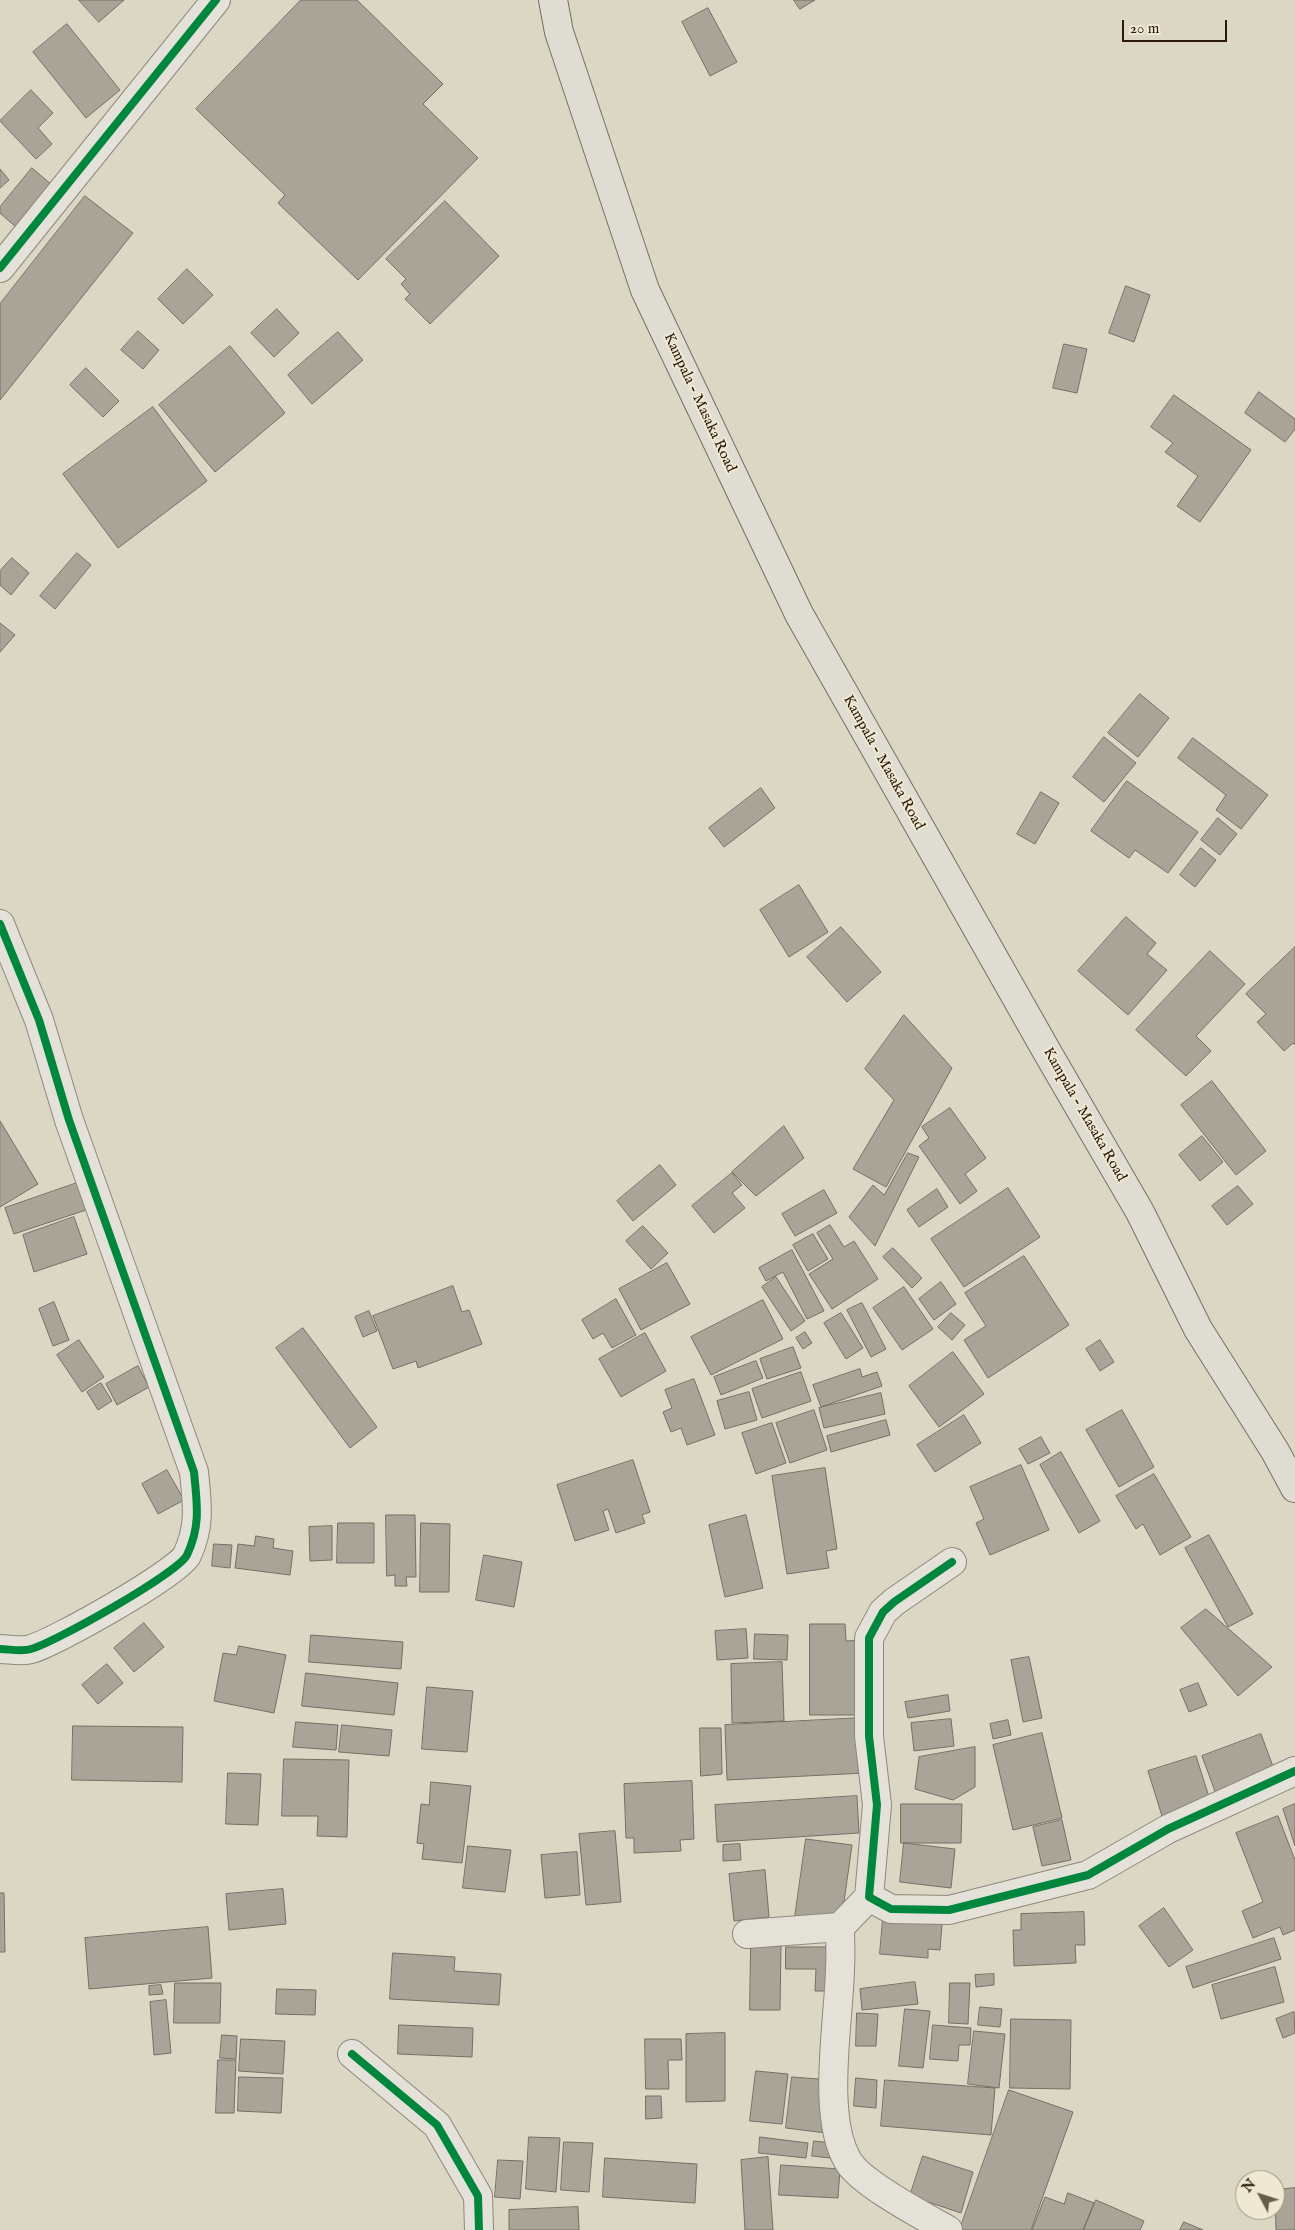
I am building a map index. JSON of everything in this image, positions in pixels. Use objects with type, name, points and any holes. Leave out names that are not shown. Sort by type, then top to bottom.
[{"type":"main road","name":"Kampala - Masaka Road","points":[[553,0],[559,32],[645,290],[799,614],[1140,1212],[1198,1329],[1275,1451],[1295,1488]]},
{"type":"street","points":[[0,268],[216,0]]},
{"type":"street","points":[[0,924],[39,1020],[69,1120],[194,1472],[198,1524],[186,1557],[170,1572],[59,1637],[29,1650],[0,1648]]},
{"type":"street","points":[[747,1934],[840,1927],[869,1897],[877,1805],[869,1736],[869,1638],[883,1612],[894,1602],[952,1562]]},
{"type":"street","points":[[869,1897],[891,1909],[949,1910],[1088,1875],[1168,1829],[1295,1771]]},
{"type":"street","points":[[840,1927],[835,2094],[836,2129],[848,2162],[874,2186],[948,2230]]},
{"type":"street","points":[[352,2054],[438,2124],[478,2196],[479,2230]]},
{"type":"building","points":[[79,0],[124,0],[99,22]]},
{"type":"building","points":[[301,0],[357,0],[443,84],[423,104],[478,158],[358,280],[278,203],[285,195],[196,109]]},
{"type":"building","points":[[794,0],[815,0],[800,9]]},
{"type":"building","points":[[708,8],[737,62],[710,76],[682,22]]},
{"type":"building","points":[[67,24],[120,90],[86,118],[33,52]]},
{"type":"building","points":[[31,90],[53,113],[38,128],[52,144],[36,159],[0,121]]},
{"type":"building","points":[[32,168],[52,185],[17,228],[0,213],[0,207]]},
{"type":"building","points":[[0,169],[9,180],[0,188]]},
{"type":"building","points":[[85,196],[133,233],[0,400],[0,304]]},
{"type":"building","points":[[445,201],[499,256],[430,324],[405,299],[410,294],[401,284],[406,279],[386,259]]},
{"type":"building","points":[[187,269],[213,295],[183,324],[158,299]]},
{"type":"building","points":[[1126,286],[1150,295],[1134,342],[1109,333]]},
{"type":"building","points":[[277,309],[299,333],[274,357],[251,333]]},
{"type":"building","points":[[138,331],[159,350],[143,369],[121,350]]},
{"type":"building","points":[[338,332],[363,360],[312,404],[288,375]]},
{"type":"building","points":[[1064,344],[1087,349],[1077,393],[1053,388]]},
{"type":"building","points":[[230,346],[285,413],[215,472],[159,405]]},
{"type":"building","points":[[86,368],[119,401],[103,417],[70,385]]},
{"type":"building","points":[[1259,392],[1295,419],[1295,429],[1285,442],[1245,413]]},
{"type":"building","points":[[1174,395],[1251,450],[1200,522],[1177,506],[1198,476],[1165,452],[1173,443],[1151,427]]},
{"type":"building","points":[[153,407],[207,481],[118,548],[63,474]]},
{"type":"building","points":[[77,553],[91,565],[55,609],[40,596]]},
{"type":"building","points":[[12,558],[29,573],[11,595],[0,585],[0,571]]},
{"type":"building","points":[[0,623],[15,635],[0,652]]},
{"type":"building","points":[[1140,694],[1169,718],[1138,757],[1108,733]]},
{"type":"building","points":[[1104,737],[1136,763],[1104,802],[1073,777]]},
{"type":"building","points":[[1193,738],[1268,795],[1241,829],[1216,810],[1226,795],[1178,758]]},
{"type":"building","points":[[1127,781],[1198,832],[1168,873],[1135,850],[1129,858],[1091,831]]},
{"type":"building","points":[[761,788],[775,808],[724,847],[709,828]]},
{"type":"building","points":[[1041,792],[1059,803],[1035,844],[1017,834]]},
{"type":"building","points":[[1218,818],[1237,834],[1220,855],[1201,840]]},
{"type":"building","points":[[1201,848],[1216,860],[1195,887],[1180,875]]},
{"type":"building","points":[[799,885],[828,932],[789,957],[760,910]]},
{"type":"building","points":[[1126,917],[1156,943],[1147,954],[1167,970],[1128,1015],[1078,971]]},
{"type":"building","points":[[841,927],[881,972],[847,1002],[807,957]]},
{"type":"building","points":[[1295,947],[1295,1045],[1293,1043],[1284,1051],[1257,1022],[1266,1014],[1246,994]]},
{"type":"building","points":[[1210,951],[1245,984],[1196,1036],[1211,1051],[1186,1076],[1136,1030]]},
{"type":"building","points":[[904,1015],[952,1068],[886,1187],[853,1169],[894,1100],[865,1069]]},
{"type":"building","points":[[1212,1081],[1266,1151],[1236,1175],[1181,1105]]},
{"type":"building","points":[[950,1108],[986,1158],[965,1174],[977,1191],[960,1204],[919,1146],[929,1138],[922,1127]]},
{"type":"building","points":[[0,1121],[38,1184],[0,1207]]},
{"type":"building","points":[[784,1126],[804,1158],[756,1196],[732,1172]]},
{"type":"building","points":[[1202,1136],[1223,1162],[1200,1181],[1179,1155]]},
{"type":"building","points":[[908,1153],[919,1157],[875,1246],[849,1217],[873,1185],[884,1195]]},
{"type":"building","points":[[660,1165],[676,1185],[633,1221],[617,1201]]},
{"type":"building","points":[[732,1173],[742,1185],[732,1193],[745,1208],[714,1233],[692,1206]]},
{"type":"building","points":[[80,1182],[89,1209],[14,1234],[5,1208]]},
{"type":"building","points":[[1238,1186],[1253,1204],[1227,1225],[1212,1206]]},
{"type":"building","points":[[1008,1188],[1040,1237],[964,1287],[931,1239]]},
{"type":"building","points":[[937,1189],[948,1207],[919,1227],[907,1210]]},
{"type":"building","points":[[824,1190],[837,1213],[795,1236],[782,1214]]},
{"type":"building","points":[[74,1217],[87,1254],[34,1272],[23,1235]]},
{"type":"building","points":[[830,1225],[844,1247],[854,1241],[878,1279],[832,1309],[809,1274],[833,1259],[817,1233]]},
{"type":"building","points":[[643,1226],[668,1253],[651,1269],[626,1241]]},
{"type":"building","points":[[813,1234],[828,1259],[808,1271],[793,1245]]},
{"type":"building","points":[[893,1248],[922,1278],[912,1288],[883,1257]]},
{"type":"building","points":[[792,1250],[824,1311],[807,1319],[783,1272],[766,1281],[759,1268]]},
{"type":"building","points":[[1024,1256],[1069,1325],[988,1378],[964,1340],[986,1326],[965,1293]]},
{"type":"building","points":[[667,1263],[690,1304],[641,1330],[619,1289]]},
{"type":"building","points":[[776,1277],[805,1321],[791,1331],[762,1287]]},
{"type":"building","points":[[941,1282],[956,1304],[934,1320],[919,1299]]},
{"type":"building","points":[[453,1286],[462,1312],[469,1310],[482,1344],[418,1368],[416,1361],[393,1369],[373,1316]]},
{"type":"building","points":[[904,1287],[933,1329],[902,1350],[873,1308]]},
{"type":"building","points":[[616,1299],[636,1335],[612,1348],[603,1333],[593,1339],[582,1320]]},
{"type":"building","points":[[763,1300],[783,1339],[711,1375],[691,1337]]},
{"type":"building","points":[[54,1302],[69,1340],[53,1346],[39,1309]]},
{"type":"building","points":[[862,1303],[886,1349],[871,1357],[847,1310]]},
{"type":"building","points":[[369,1311],[377,1331],[363,1337],[355,1317]]},
{"type":"building","points":[[841,1313],[863,1348],[846,1359],[824,1323]]},
{"type":"building","points":[[951,1313],[965,1325],[952,1340],[938,1327]]},
{"type":"building","points":[[303,1328],[377,1427],[350,1448],[276,1348]]},
{"type":"building","points":[[805,1332],[812,1343],[803,1349],[796,1338]]},
{"type":"building","points":[[645,1333],[666,1371],[621,1397],[599,1359]]},
{"type":"building","points":[[79,1340],[104,1377],[82,1392],[57,1355]]},
{"type":"building","points":[[1100,1340],[1114,1362],[1100,1371],[1086,1349]]},
{"type":"building","points":[[793,1347],[801,1368],[767,1379],[760,1359]]},
{"type":"building","points":[[953,1352],[984,1394],[939,1427],[909,1386]]},
{"type":"building","points":[[756,1361],[763,1378],[721,1395],[714,1377]]},
{"type":"building","points":[[138,1366],[149,1387],[117,1405],[106,1384]]},
{"type":"building","points":[[860,1369],[862,1377],[877,1372],[882,1386],[821,1407],[813,1385]]},
{"type":"building","points":[[801,1372],[811,1401],[762,1418],[752,1389]]},
{"type":"building","points":[[694,1379],[715,1435],[687,1445],[681,1428],[671,1432],[663,1412],[672,1408],[665,1390]]},
{"type":"building","points":[[101,1383],[112,1401],[98,1410],[87,1392]]},
{"type":"building","points":[[749,1392],[757,1420],[725,1429],[717,1401]]},
{"type":"building","points":[[881,1393],[885,1414],[824,1428],[819,1408]]},
{"type":"building","points":[[814,1410],[827,1450],[790,1463],[776,1423]]},
{"type":"building","points":[[1122,1410],[1154,1467],[1119,1487],[1086,1430]]},
{"type":"building","points":[[964,1415],[981,1443],[935,1472],[917,1445]]},
{"type":"building","points":[[886,1420],[890,1435],[831,1452],[827,1436]]},
{"type":"building","points":[[772,1423],[786,1463],[756,1474],[742,1433]]},
{"type":"building","points":[[1041,1437],[1050,1453],[1028,1464],[1019,1449]]},
{"type":"building","points":[[1061,1452],[1100,1521],[1079,1533],[1040,1465]]},
{"type":"building","points":[[633,1460],[650,1512],[642,1515],[645,1523],[616,1533],[608,1509],[603,1511],[609,1530],[575,1541],[557,1485]]},
{"type":"building","points":[[1021,1465],[1049,1530],[990,1555],[976,1523],[984,1519],[970,1487]]},
{"type":"building","points":[[825,1468],[837,1549],[826,1551],[829,1568],[787,1574],[772,1476]]},
{"type":"building","points":[[167,1470],[184,1500],[158,1514],[142,1484]]},
{"type":"building","points":[[1154,1474],[1191,1537],[1160,1555],[1143,1524],[1136,1529],[1116,1496]]},
{"type":"building","points":[[386,1515],[415,1515],[416,1577],[406,1577],[407,1586],[395,1586],[395,1575],[387,1576]]},
{"type":"building","points":[[746,1515],[763,1588],[725,1597],[709,1525]]},
{"type":"building","points":[[338,1523],[374,1523],[374,1563],[337,1563]]},
{"type":"building","points":[[421,1523],[450,1524],[449,1592],[420,1592]]},
{"type":"building","points":[[332,1526],[332,1560],[310,1561],[309,1527]]},
{"type":"building","points":[[1209,1535],[1253,1614],[1228,1627],[1185,1548]]},
{"type":"building","points":[[256,1536],[274,1539],[273,1548],[293,1551],[290,1575],[235,1568],[238,1544],[254,1546]]},
{"type":"building","points":[[214,1544],[232,1545],[230,1568],[212,1566]]},
{"type":"building","points":[[484,1555],[522,1562],[514,1607],[476,1600]]},
{"type":"building","points":[[1206,1609],[1272,1667],[1238,1696],[1181,1628]]},
{"type":"building","points":[[144,1623],[164,1647],[134,1672],[114,1648]]},
{"type":"building","points":[[810,1624],[845,1624],[846,1641],[862,1640],[862,1715],[810,1715]]},
{"type":"building","points":[[746,1629],[748,1658],[717,1660],[715,1631]]},
{"type":"building","points":[[755,1634],[788,1635],[787,1660],[754,1659]]},
{"type":"building","points":[[311,1635],[403,1642],[401,1669],[309,1662]]},
{"type":"building","points":[[239,1646],[286,1655],[274,1713],[214,1701],[223,1653],[236,1655]]},
{"type":"building","points":[[1029,1657],[1042,1718],[1023,1722],[1011,1660]]},
{"type":"building","points":[[782,1662],[784,1721],[732,1723],[731,1664]]},
{"type":"building","points":[[107,1664],[123,1683],[98,1704],[82,1685]]},
{"type":"building","points":[[306,1673],[398,1683],[394,1715],[302,1706]]},
{"type":"building","points":[[1198,1683],[1207,1705],[1189,1712],[1180,1690]]},
{"type":"building","points":[[427,1687],[473,1691],[467,1752],[422,1749]]},
{"type":"building","points":[[948,1695],[950,1711],[908,1718],[905,1702]]},
{"type":"building","points":[[862,1718],[865,1773],[727,1780],[725,1725]]},
{"type":"building","points":[[951,1719],[954,1746],[914,1751],[911,1723]]},
{"type":"building","points":[[1008,1720],[1011,1735],[993,1739],[990,1724]]},
{"type":"building","points":[[296,1722],[338,1725],[336,1750],[293,1747]]},
{"type":"building","points":[[342,1725],[392,1730],[389,1756],[339,1752]]},
{"type":"building","points":[[73,1726],[183,1727],[182,1782],[72,1780]]},
{"type":"building","points":[[700,1728],[721,1728],[722,1774],[701,1776]]},
{"type":"building","points":[[1042,1733],[1062,1818],[1013,1830],[993,1745]]},
{"type":"building","points":[[1261,1734],[1275,1772],[1216,1794],[1202,1756]]},
{"type":"building","points":[[975,1747],[975,1787],[953,1800],[915,1789],[919,1757]]},
{"type":"building","points":[[1196,1756],[1210,1800],[1162,1816],[1148,1771]]},
{"type":"building","points":[[284,1759],[349,1760],[347,1837],[317,1836],[318,1816],[282,1816]]},
{"type":"building","points":[[228,1773],[261,1774],[258,1825],[226,1824]]},
{"type":"building","points":[[692,1781],[694,1839],[680,1840],[681,1851],[634,1853],[634,1838],[626,1838],[624,1784]]},
{"type":"building","points":[[431,1782],[471,1786],[462,1863],[422,1859],[424,1844],[417,1843],[421,1804],[429,1805]]},
{"type":"building","points":[[857,1796],[859,1833],[717,1842],[715,1805]]},
{"type":"building","points":[[901,1804],[962,1804],[961,1843],[901,1843]]},
{"type":"building","points":[[1295,1804],[1295,1846],[1283,1809]]},
{"type":"building","points":[[1278,1816],[1295,1860],[1295,1930],[1283,1935],[1280,1927],[1253,1938],[1242,1911],[1263,1902],[1236,1833]]},
{"type":"building","points":[[1062,1820],[1071,1860],[1042,1866],[1033,1827]]},
{"type":"building","points":[[615,1831],[621,1902],[586,1905],[579,1834]]},
{"type":"building","points":[[806,1839],[852,1845],[841,1923],[795,1917]]},
{"type":"building","points":[[904,1843],[955,1849],[951,1888],[900,1882]]},
{"type":"building","points":[[740,1844],[741,1860],[723,1861],[723,1845]]},
{"type":"building","points":[[468,1846],[511,1850],[505,1892],[463,1888]]},
{"type":"building","points":[[577,1852],[580,1895],[545,1898],[541,1855]]},
{"type":"building","points":[[765,1870],[769,1917],[734,1921],[729,1874]]},
{"type":"building","points":[[283,1889],[286,1924],[229,1930],[226,1894]]},
{"type":"building","points":[[0,1893],[4,1893],[5,1952],[0,1952]]},
{"type":"building","points":[[1164,1908],[1193,1950],[1169,1967],[1139,1926]]},
{"type":"building","points":[[1084,1912],[1085,1945],[1075,1945],[1076,1963],[1014,1966],[1013,1930],[1021,1930],[1021,1914]]},
{"type":"building","points":[[883,1919],[942,1924],[940,1950],[928,1949],[928,1958],[880,1954]]},
{"type":"building","points":[[208,1927],[212,1978],[89,1989],[85,1938]]},
{"type":"building","points":[[1274,1938],[1281,1959],[1193,1988],[1186,1967]]},
{"type":"building","points":[[751,1946],[781,1946],[780,2010],[750,2010]]},
{"type":"building","points":[[786,1947],[834,1947],[834,1991],[815,1991],[816,1969],[786,1969]]},
{"type":"building","points":[[393,1953],[455,1957],[454,1971],[501,1974],[499,2005],[390,1999]]},
{"type":"building","points":[[1275,1967],[1284,2002],[1221,2019],[1212,1985]]},
{"type":"building","points":[[994,1974],[994,1985],[976,1987],[975,1975]]},
{"type":"building","points":[[915,1982],[918,2004],[862,2010],[860,1989]]},
{"type":"building","points":[[175,1983],[221,1983],[220,2023],[174,2023]]},
{"type":"building","points":[[950,1983],[970,1983],[968,2024],[949,2023]]},
{"type":"building","points":[[161,1985],[163,1994],[149,1995],[149,1986]]},
{"type":"building","points":[[277,1989],[316,1990],[315,2015],[276,2014]]},
{"type":"building","points":[[166,2000],[171,2053],[154,2055],[150,2002]]},
{"type":"building","points":[[980,2007],[1002,2009],[1000,2027],[978,2025]]},
{"type":"building","points":[[905,2009],[930,2011],[923,2068],[899,2066]]},
{"type":"building","points":[[1294,2012],[1295,2033],[1283,2038],[1276,2019]]},
{"type":"building","points":[[857,2013],[878,2014],[876,2046],[856,2046]]},
{"type":"building","points":[[1011,2019],[1071,2020],[1070,2089],[1010,2088]]},
{"type":"building","points":[[399,2025],[473,2028],[472,2057],[398,2054]]},
{"type":"building","points":[[933,2025],[971,2028],[970,2045],[959,2045],[958,2061],[930,2059]]},
{"type":"building","points":[[974,2031],[1005,2034],[999,2088],[968,2084]]},
{"type":"building","points":[[725,2033],[725,2101],[686,2102],[686,2034]]},
{"type":"building","points":[[222,2035],[237,2036],[236,2059],[220,2058]]},
{"type":"building","points":[[241,2039],[285,2041],[283,2074],[239,2071]]},
{"type":"building","points":[[645,2039],[681,2039],[682,2060],[668,2060],[669,2089],[646,2089]]},
{"type":"building","points":[[218,2060],[236,2060],[234,2113],[216,2113]]},
{"type":"building","points":[[756,2071],[788,2074],[782,2124],[750,2121]]},
{"type":"building","points":[[239,2077],[283,2078],[281,2113],[238,2111]]},
{"type":"building","points":[[792,2077],[832,2080],[826,2133],[786,2128]]},
{"type":"building","points":[[856,2078],[877,2080],[876,2108],[854,2106]]},
{"type":"building","points":[[885,2080],[995,2088],[991,2135],[881,2126]]},
{"type":"building","points":[[1009,2090],[1073,2112],[1031,2230],[960,2229]]},
{"type":"building","points":[[646,2096],[661,2096],[662,2118],[646,2119]]},
{"type":"building","points":[[529,2137],[560,2138],[556,2192],[526,2189]]},
{"type":"building","points":[[760,2137],[808,2143],[806,2158],[759,2153]]},
{"type":"building","points":[[814,2141],[832,2143],[830,2158],[812,2156]]},
{"type":"building","points":[[564,2142],[593,2143],[589,2192],[561,2190]]},
{"type":"building","points":[[923,2156],[973,2172],[961,2213],[910,2196]]},
{"type":"building","points":[[768,2157],[773,2230],[745,2230],[741,2160]]},
{"type":"building","points":[[605,2158],[697,2164],[695,2203],[603,2197]]},
{"type":"building","points":[[498,2160],[523,2161],[520,2199],[495,2197]]},
{"type":"building","points":[[781,2165],[840,2169],[838,2198],[779,2195]]},
{"type":"building","points":[[1295,2188],[1295,2230],[1276,2230],[1276,2220],[1285,2220],[1285,2189]]},
{"type":"building","points":[[1068,2193],[1094,2203],[1083,2230],[1032,2230],[1045,2197],[1064,2204]]},
{"type":"building","points":[[1096,2200],[1144,2221],[1140,2230],[1084,2230]]},
{"type":"building","points":[[578,2207],[579,2230],[509,2230],[509,2210]]},
{"type":"building","points":[[1184,2222],[1203,2230],[1180,2230]]},
{"type":"cycle path","points":[[0,268],[216,0]]},
{"type":"cycle path","points":[[0,924],[39,1020],[69,1120],[194,1472],[197,1514],[194,1534],[187,1555],[179,1564],[162,1576],[114,1607],[44,1644],[27,1650],[0,1649]]},
{"type":"cycle path","points":[[952,1562],[894,1602],[883,1612],[869,1638],[869,1736],[877,1805],[869,1897],[891,1909],[949,1910],[1088,1875],[1168,1829],[1295,1771]]},
{"type":"cycle path","points":[[352,2054],[437,2125],[478,2196],[479,2230]]}]
